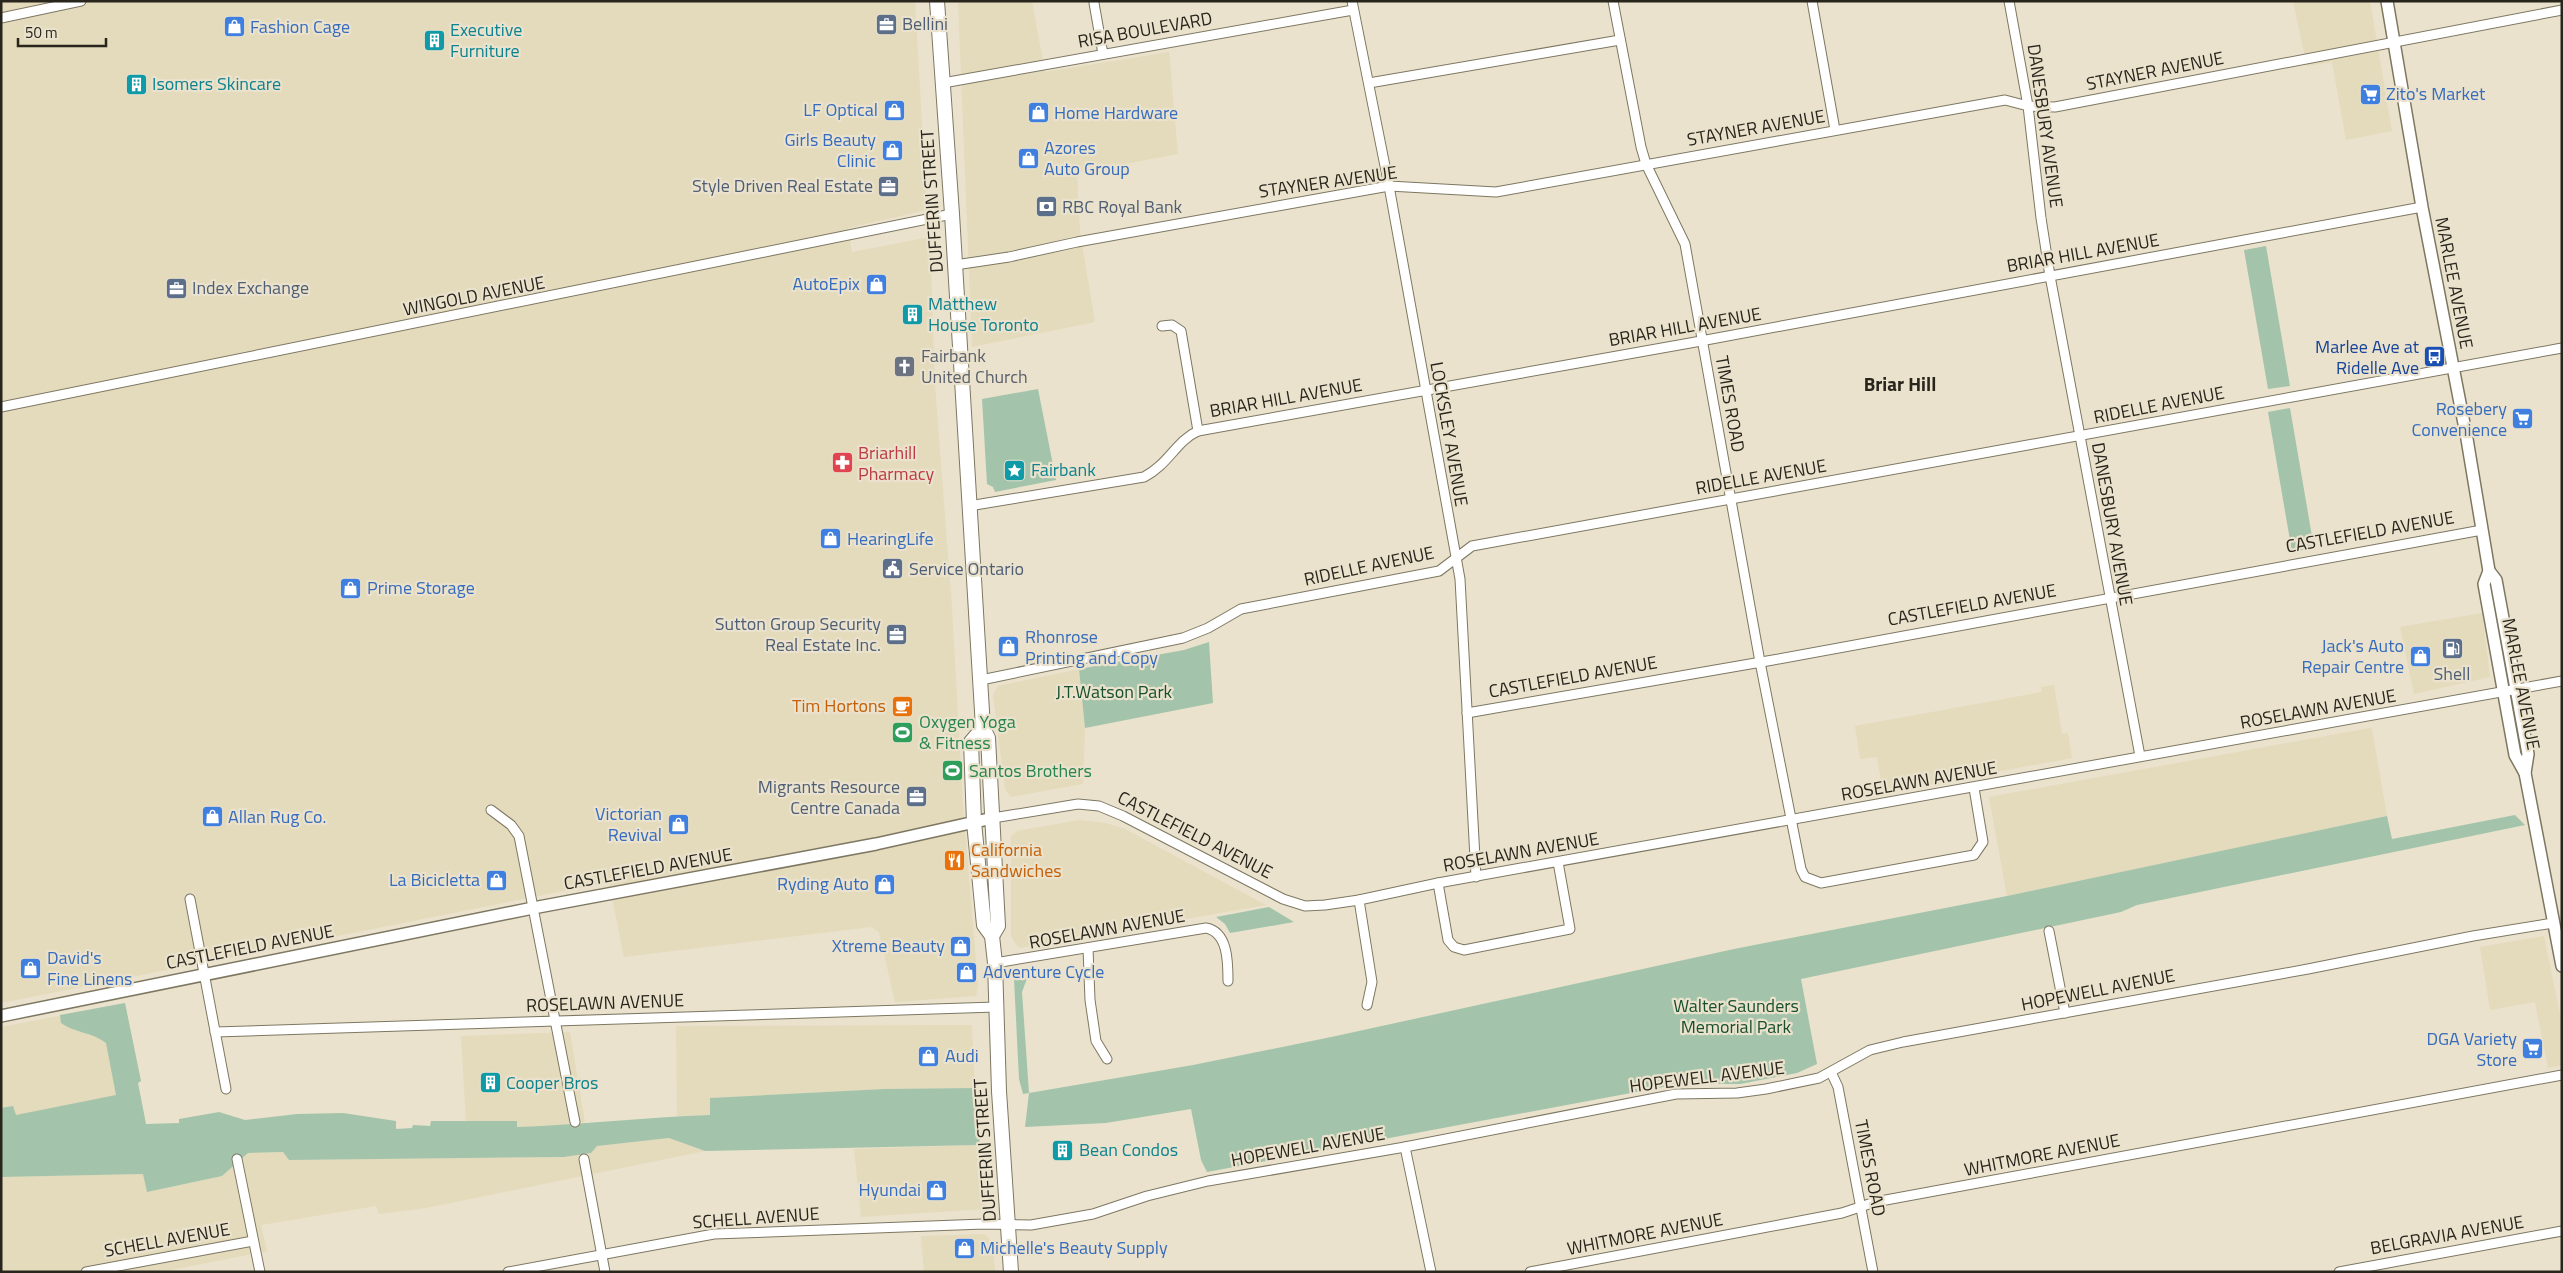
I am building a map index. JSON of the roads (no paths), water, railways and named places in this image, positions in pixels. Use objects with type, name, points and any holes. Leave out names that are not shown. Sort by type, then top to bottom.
[{"type":"main road","name":"DUFFERIN STREET","points":[[937,1],[952,214],[983,728],[988,738],[993,818],[998,926],[992,936]]},
{"type":"main road","name":"DUFFERIN STREET","points":[[983,728],[971,742],[974,822],[984,925],[992,936],[995,963],[1011,1272]]},
{"type":"street","points":[[1,18],[81,1]]},
{"type":"street","name":"TIMES ROAD","points":[[1613,1],[1646,164],[1685,244],[1760,662],[1799,861],[1805,877],[1821,883],[1974,855],[1983,842],[1974,788]]},
{"type":"street","points":[[1812,1],[1835,130]]},
{"type":"street","name":"DANESBURY AVENUE","points":[[2009,1],[2028,106],[2050,276],[2140,756]]},
{"type":"street","name":"MARLEE AVENUE","points":[[2387,1],[2422,207],[2489,571],[2496,580],[2517,688],[2528,754],[2525,772],[2562,966]]},
{"type":"street","points":[[1094,3],[1103,54]]},
{"type":"street","name":"RISA BOULEVARD","points":[[943,83],[1353,6]]},
{"type":"street","name":"LOCKSLEY AVENUE","points":[[1353,6],[1389,186],[1460,579],[1476,877]]},
{"type":"street","name":"STAYNER AVENUE","points":[[955,265],[1009,257],[1087,240],[1389,186],[1496,192],[2005,100],[2028,106],[2055,107],[2562,10]]},
{"type":"street","points":[[1368,83],[1620,40]]},
{"type":"street","name":"BRIAR HILL AVENUE","points":[[969,506],[1144,477],[1163,465],[1185,438],[1198,431],[2422,207]]},
{"type":"street","name":"WINGOLD AVENUE","points":[[1,407],[952,214]]},
{"type":"street","points":[[1162,326],[1172,325],[1181,331],[1198,431]]},
{"type":"street","name":"RIDELLE AVENUE","points":[[981,680],[1183,638],[1208,628],[1241,609],[1439,571],[1472,546],[2562,348]]},
{"type":"street","name":"CASTLEFIELD AVENUE","points":[[1467,712],[1760,662],[2482,530]]},
{"type":"street","name":"MARLEE AVENUE","points":[[2489,571],[2484,584],[2515,756],[2525,772]]},
{"type":"street","name":"ROSELAWN AVENUE","points":[[1283,900],[1305,906],[1359,900],[1438,883],[2562,681]]},
{"type":"street","name":"CASTLEFIELD AVENUE","points":[[1,1016],[533,908],[876,844],[993,818],[1071,804],[1099,806],[1123,816],[1283,900]]},
{"type":"street","points":[[490,810],[511,825],[519,836],[575,1122]]},
{"type":"street","points":[[1438,883],[1448,940],[1450,944],[1458,949],[1570,929],[1558,862]]},
{"type":"street","points":[[190,899],[226,1089]]},
{"type":"street","points":[[1359,900],[1372,982],[1367,1005]]},
{"type":"street","name":"HOPEWELL AVENUE","points":[[1008,1225],[1031,1225],[1093,1214],[1147,1196],[1208,1181],[1405,1147],[1676,1094],[1737,1093],[1766,1089],[1819,1078],[1841,1064],[1870,1050],[2473,936],[2553,923]]},
{"type":"street","name":"ROSELAWN AVENUE","points":[[995,963],[1206,928],[1215,930],[1221,936],[1228,963],[1228,981]]},
{"type":"street","points":[[2049,931],[2065,1014]]},
{"type":"street","points":[[1088,948],[1090,1000],[1096,1041],[1107,1059]]},
{"type":"street","name":"ROSELAWN AVENUE","points":[[215,1032],[996,1008]]},
{"type":"street","name":"TIMES ROAD","points":[[1831,1072],[1838,1087],[1872,1272]]},
{"type":"street","name":"WHITMORE AVENUE","points":[[1530,1272],[1842,1213],[1884,1200],[2562,1075]]},
{"type":"street","points":[[1405,1147],[1431,1272]]},
{"type":"street","points":[[236,1159],[260,1272]]},
{"type":"street","points":[[584,1159],[605,1272]]},
{"type":"street","name":"SCHELL AVENUE","points":[[508,1272],[714,1234],[984,1224],[1008,1225]]},
{"type":"street","name":"BELGRAVIA AVENUE","points":[[2339,1272],[2562,1230]]},
{"type":"street","name":"SCHELL AVENUE","points":[[89,1271],[253,1241]]},
{"type":"place","name":"Bellini","points":[[886,24]]},
{"type":"place","name":"Fashion Cage","points":[[234,27]]},
{"type":"place","name":"Executive Furniture","points":[[434,40]]},
{"type":"place","name":"Isomers Skincare","points":[[136,84]]},
{"type":"place","name":"Zito's Market","points":[[2370,94]]},
{"type":"place","name":"LF Optical","points":[[894,110]]},
{"type":"place","name":"Home Hardware","points":[[1038,113]]},
{"type":"place","name":"Girls Beauty Clinic","points":[[892,150]]},
{"type":"place","name":"Azores Auto Group","points":[[1028,158]]},
{"type":"place","name":"Style Driven Real Estate","points":[[889,186]]},
{"type":"place","name":"RBC Royal Bank","points":[[1046,207]]},
{"type":"place","name":"AutoEpix","points":[[876,284]]},
{"type":"place","name":"Index Exchange","points":[[176,288]]},
{"type":"place","name":"Matthew House Toronto","points":[[912,314]]},
{"type":"place","name":"Marlee Ave at Ridelle Ave","points":[[2435,357]]},
{"type":"place","name":"Fairbank United Church","points":[[905,366]]},
{"type":"place","name":"Rosebery Convenience","points":[[2523,419]]},
{"type":"place","name":"Briarhill Pharmacy","points":[[842,463]]},
{"type":"place","name":"Fairbank","points":[[1015,470]]},
{"type":"place","name":"HearingLife","points":[[831,539]]},
{"type":"place","name":"Service Ontario","points":[[893,569]]},
{"type":"place","name":"Prime Storage","points":[[351,588]]},
{"type":"place","name":"Sutton Group Security Real Estate Inc.","points":[[897,634]]},
{"type":"place","name":"Rhonrose Printing and Copy","points":[[1009,647]]},
{"type":"place","name":"Shell","points":[[2452,649]]},
{"type":"place","name":"Jack's Auto Repair Centre","points":[[2420,656]]},
{"type":"place","name":"Tim Hortons","points":[[902,706]]},
{"type":"place","name":"Oxygen Yoga & Fitness","points":[[903,732]]},
{"type":"place","name":"Santos Brothers","points":[[953,771]]},
{"type":"place","name":"Migrants Resource Centre Canada","points":[[916,797]]},
{"type":"place","name":"Allan Rug Co.","points":[[212,817]]},
{"type":"place","name":"Victorian Revival","points":[[678,824]]},
{"type":"place","name":"California Sandwiches","points":[[955,860]]},
{"type":"place","name":"La Bicicletta","points":[[496,880]]},
{"type":"place","name":"Ryding Auto","points":[[885,884]]},
{"type":"place","name":"Xtreme Beauty","points":[[961,946]]},
{"type":"place","name":"David's Fine Linens","points":[[31,968]]},
{"type":"place","name":"Adventure Cycle","points":[[967,972]]},
{"type":"place","name":"DGA Variety Store","points":[[2533,1049]]},
{"type":"place","name":"Audi","points":[[929,1056]]},
{"type":"place","name":"Cooper Bros","points":[[490,1083]]},
{"type":"place","name":"Bean Condos","points":[[1063,1150]]},
{"type":"place","name":"Hyundai","points":[[937,1190]]},
{"type":"place","name":"Michelle's Beauty Supply","points":[[964,1248]]},
{"type":"district","name":"Briar Hill","points":[[1900,384]]},
{"type":"park label","name":"J.T.Watson Park","points":[[1114,692]]},
{"type":"park label","name":"Walter Saunders Memorial Park","points":[[1736,1016]]}]
